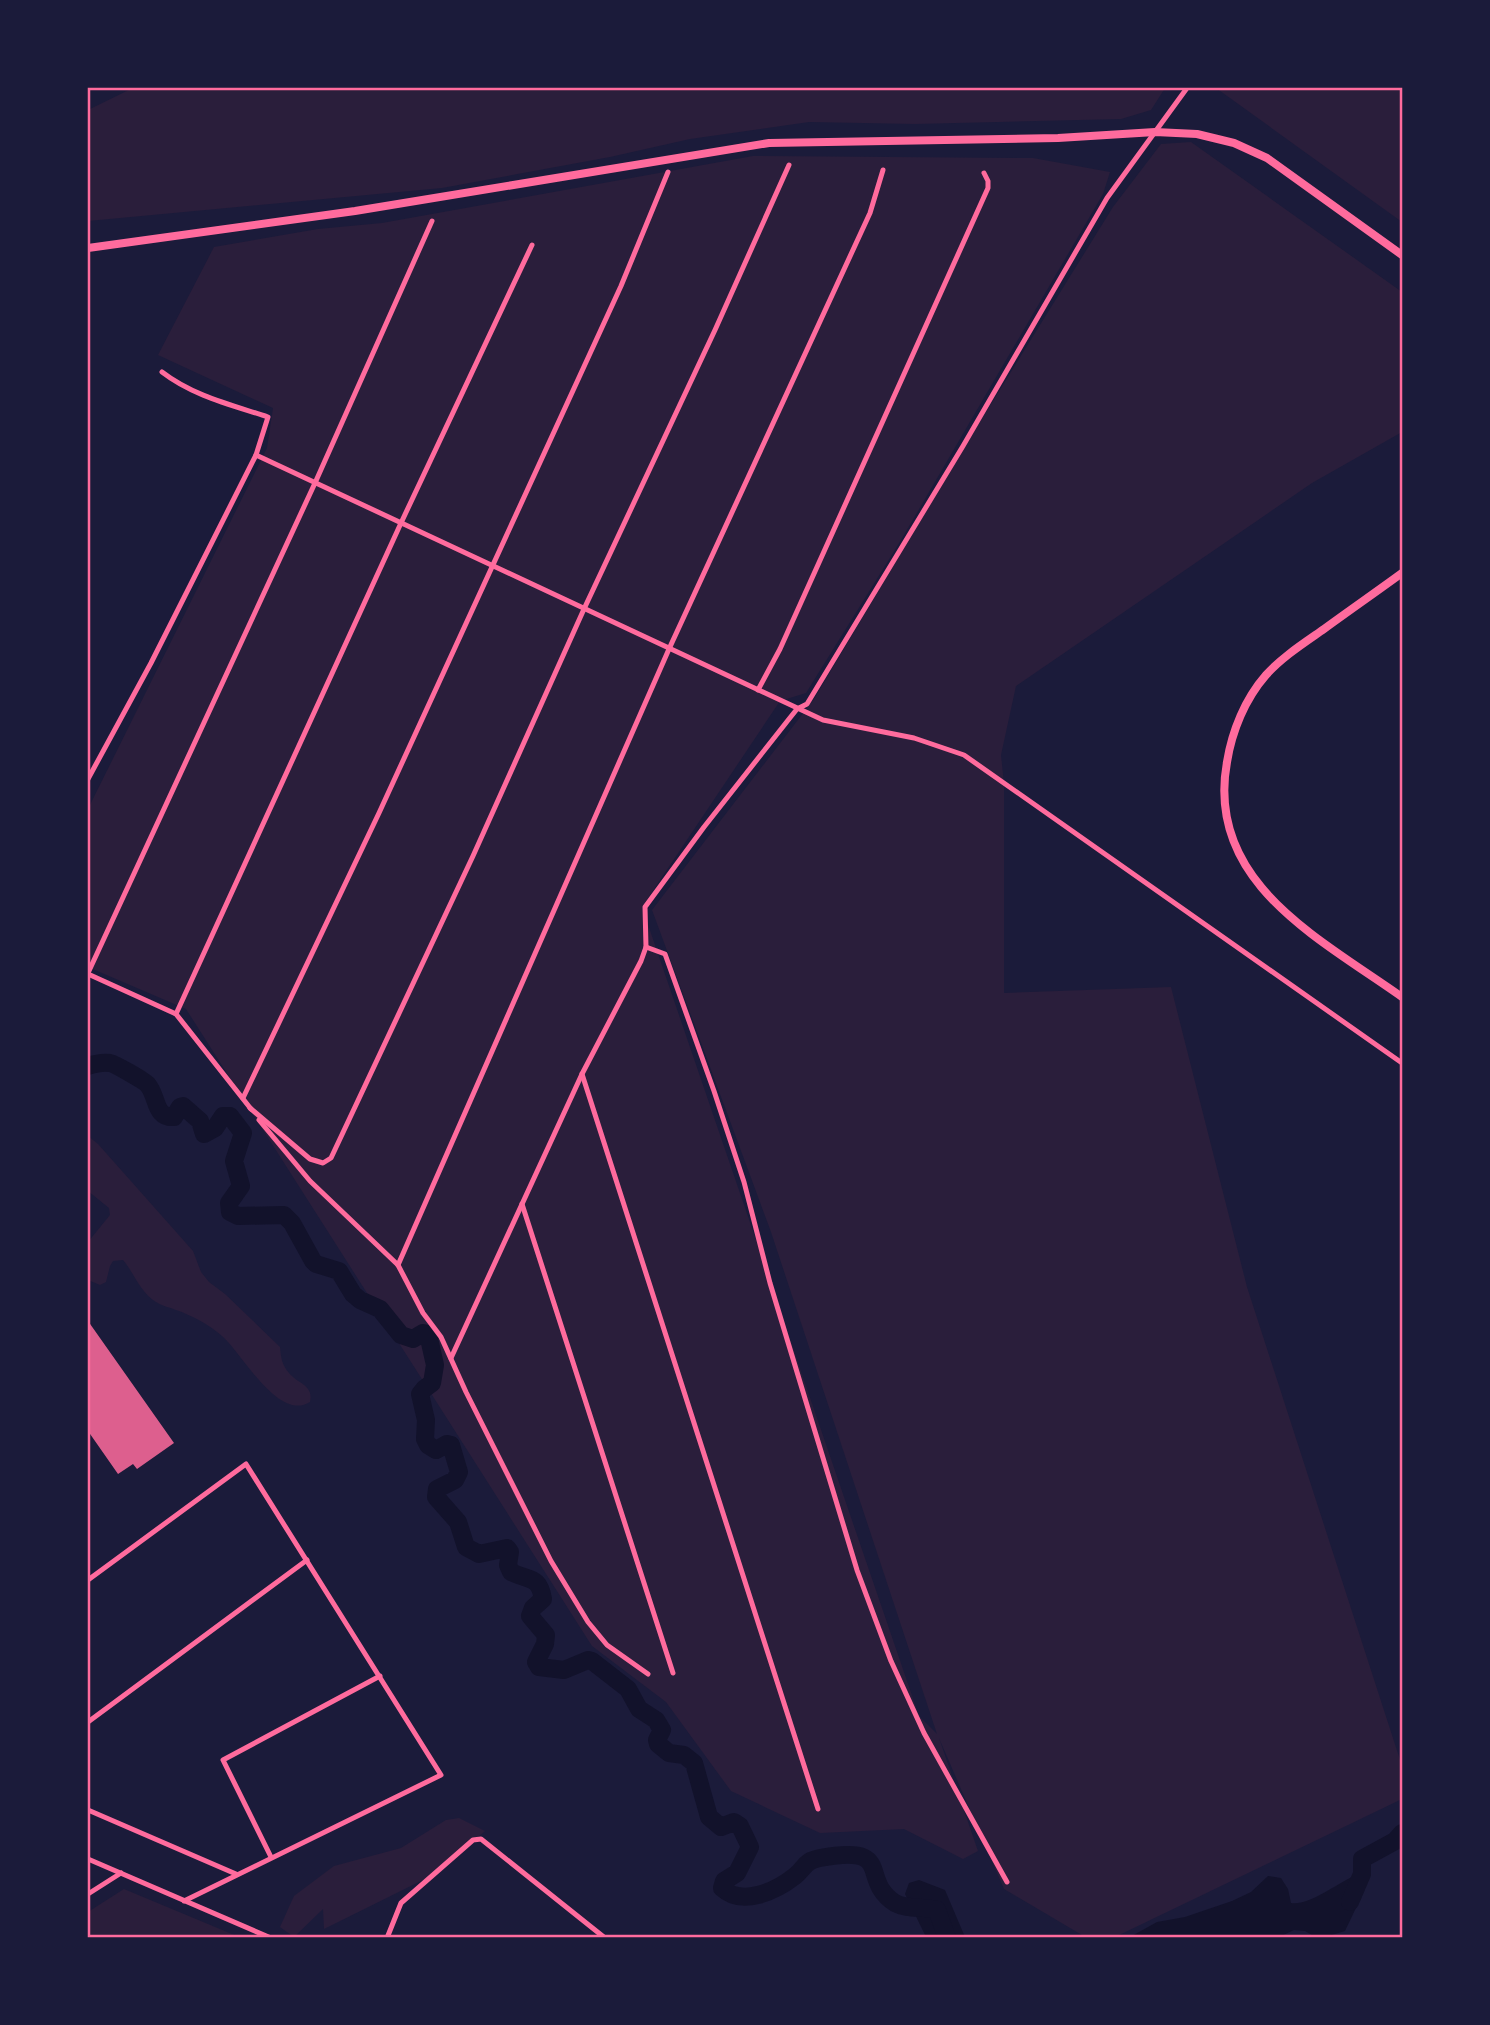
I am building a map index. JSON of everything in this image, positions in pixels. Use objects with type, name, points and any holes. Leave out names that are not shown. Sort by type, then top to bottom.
[{"type":"main road","points":[[88,248],[355,211],[769,143],[1058,138],[1155,132],[1197,134],[1234,143],[1267,158],[1402,255]]},
{"type":"main road","points":[[1402,573],[1298,647],[1266,675],[1245,706],[1231,740],[1223,781],[1227,818],[1238,854],[1258,884],[1284,912],[1402,997]]},
{"type":"street","points":[[451,1358],[582,1074],[641,961],[646,947],[645,907],[797,709],[807,704],[1107,198],[1187,88]]},
{"type":"street","points":[[250,1108],[310,1160],[323,1163],[331,1158],[467,869],[789,165]]},
{"type":"street","points":[[398,1265],[669,649],[870,213],[883,170]]},
{"type":"street","points":[[243,1098],[379,813],[493,565],[621,286],[668,172]]},
{"type":"street","points":[[758,690],[780,649],[988,188],[984,173]]},
{"type":"street","points":[[432,221],[315,483],[88,974],[176,1014],[310,1181],[398,1265],[423,1312],[441,1336],[551,1561],[588,1622],[607,1645],[648,1674]]},
{"type":"street","points":[[176,1014],[532,245]]},
{"type":"street","points":[[88,779],[151,663],[256,455],[268,416],[204,396],[174,382],[162,372]]},
{"type":"street","points":[[256,455],[797,709],[823,720],[914,738],[964,755],[1402,1063]]},
{"type":"street","points":[[646,947],[665,954],[714,1091],[744,1182],[770,1283],[857,1570],[891,1661],[924,1733],[1007,1882]]},
{"type":"street","points":[[582,1074],[818,1810]]},
{"type":"street","points":[[522,1204],[673,1673]]},
{"type":"street","points":[[88,1580],[246,1464],[441,1775],[184,1901]]},
{"type":"street","points":[[88,1722],[307,1560]]},
{"type":"street","points":[[271,1857],[223,1760],[380,1676]]},
{"type":"street","points":[[88,1810],[236,1874]]},
{"type":"street","points":[[387,1937],[401,1903],[473,1840],[481,1839],[605,1937]]},
{"type":"street","points":[[88,1858],[271,1937]]},
{"type":"street","points":[[88,1894],[121,1873]]},
{"type":"shaded area","points":[[133,88],[1165,88],[1151,110],[1121,119],[915,124],[809,122],[690,139],[610,157],[442,188],[88,221],[88,110]]},
{"type":"shaded area","points":[[1216,88],[1402,88],[1402,222]]},
{"type":"shaded area","points":[[1191,142],[1402,292],[1402,432],[1312,483],[1016,686],[1001,755],[1004,784],[1004,993],[1171,987],[1247,1287],[1402,1766],[1402,1799],[1115,1937],[1087,1938],[1004,1889],[939,1738],[978,1851],[963,1859],[904,1829],[820,1833],[731,1791],[666,1702],[592,1646],[186,1009],[88,967],[88,809],[267,448],[273,408],[158,355],[214,247],[318,229],[382,223],[753,156],[1033,158],[1110,172],[1103,194],[901,540],[806,693],[780,701],[642,907],[919,1716],[937,1734],[771,1232],[652,910],[814,699],[965,446],[1113,207],[1161,144]]},
{"type":"shaded area","points":[[88,1136],[193,1251],[201,1272],[209,1282],[280,1347],[285,1367],[310,1392],[310,1402],[298,1406],[286,1403],[273,1394],[217,1332],[206,1324],[150,1298],[123,1260],[113,1261],[106,1282],[100,1285],[88,1280],[88,1242],[110,1215],[109,1208],[88,1191]]},
{"type":"shaded area","points":[[459,1818],[485,1831],[433,1875],[324,1929],[323,1909],[294,1937],[280,1927],[294,1896],[334,1866],[401,1848],[446,1820]]},
{"type":"shaded area","points":[[1268,1876],[1281,1878],[1288,1889],[1291,1903],[1313,1898],[1352,1877],[1360,1881],[1365,1889],[1345,1931],[1325,1937],[1317,1938],[1305,1931],[1294,1930],[1277,1938],[1130,1937],[1157,1922],[1185,1917],[1232,1901],[1251,1892]]},
{"type":"shaded area","points":[[919,1880],[945,1890],[965,1937],[926,1937],[905,1894],[909,1883]]},
{"type":"shaded area","points":[[124,1889],[239,1937],[88,1937],[88,1912]]},
{"type":"building","points":[[88,1321],[174,1443],[137,1469],[133,1464],[118,1474],[88,1431]]},
{"type":"waterway","points":[[88,1066],[110,1063],[142,1080],[148,1085],[163,1114],[174,1117],[183,1106],[200,1121],[204,1134],[215,1128],[223,1116],[230,1116],[243,1133],[234,1161],[241,1186],[229,1203],[230,1212],[238,1216],[284,1215],[292,1223],[313,1261],[339,1271],[353,1294],[380,1309],[401,1335],[413,1339],[423,1333],[428,1334],[435,1365],[432,1383],[420,1394],[426,1420],[425,1439],[428,1445],[436,1450],[447,1444],[451,1445],[459,1472],[455,1480],[437,1489],[436,1497],[458,1522],[466,1547],[479,1554],[507,1548],[510,1552],[508,1565],[511,1572],[532,1580],[539,1586],[543,1599],[533,1608],[530,1616],[546,1635],[545,1644],[536,1662],[539,1667],[564,1670],[588,1660],[592,1661],[628,1689],[639,1709],[656,1720],[662,1730],[658,1744],[669,1753],[684,1755],[694,1763],[709,1817],[721,1827],[734,1822],[740,1826],[750,1847],[737,1873],[724,1881],[722,1888],[739,1896],[759,1895],[787,1882],[815,1859],[859,1856],[872,1866],[884,1894],[895,1903],[937,1910],[947,1938]]},
{"type":"waterway","points":[[1350,1902],[1362,1874],[1362,1859],[1395,1841],[1402,1833]]}]
